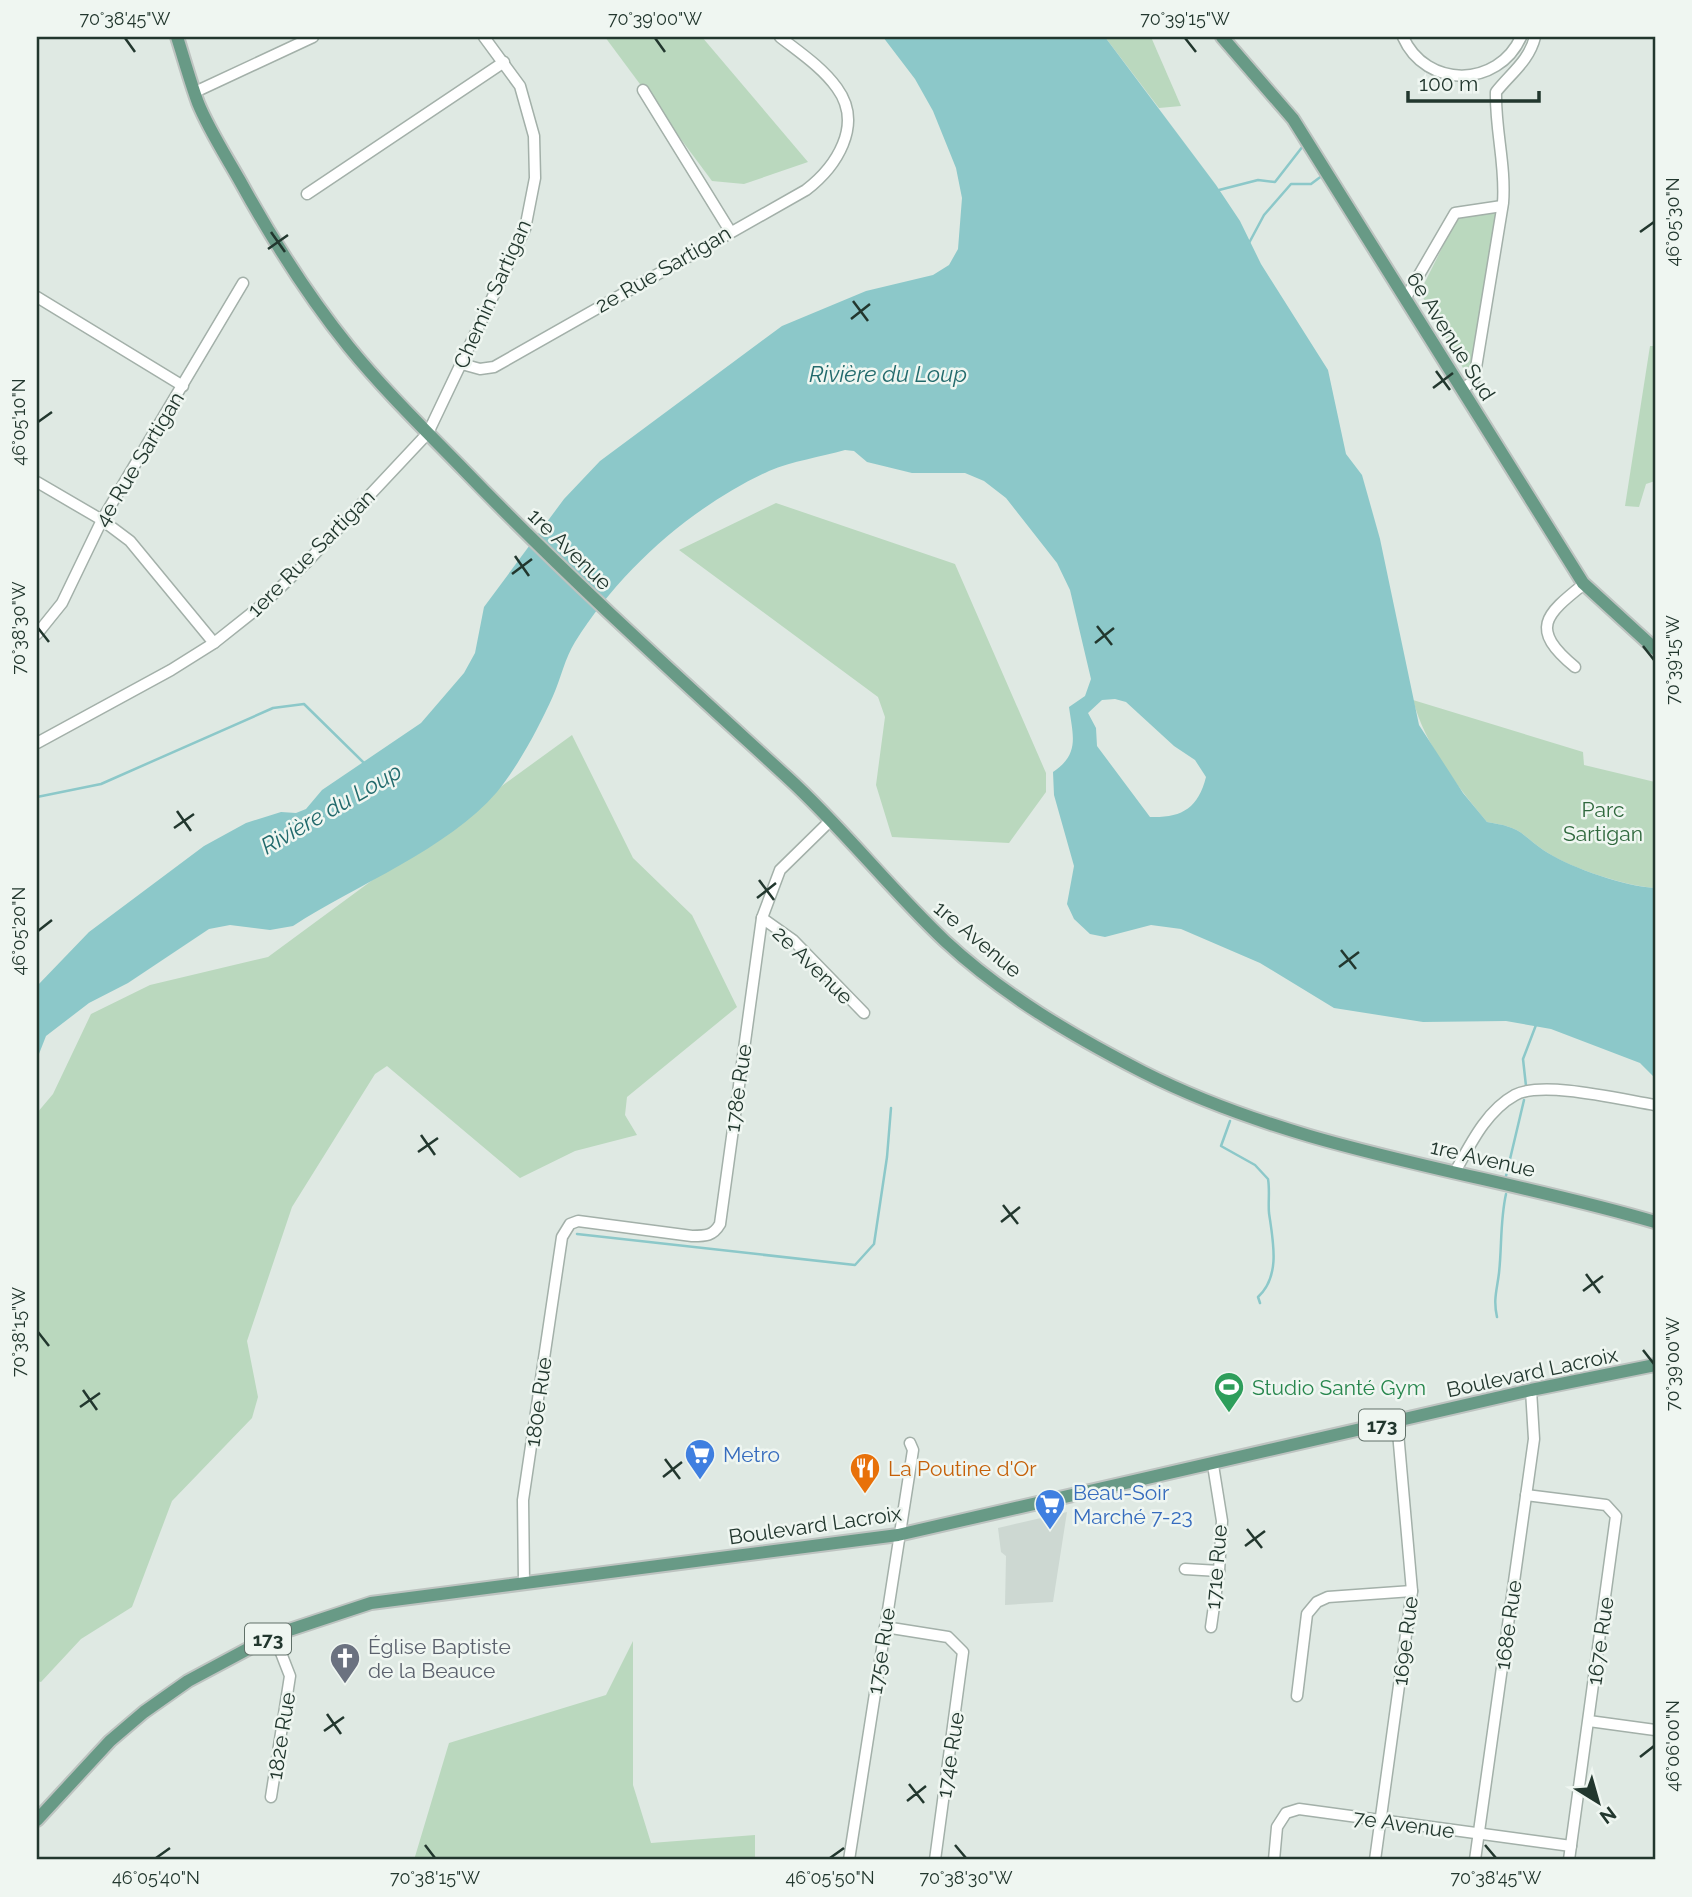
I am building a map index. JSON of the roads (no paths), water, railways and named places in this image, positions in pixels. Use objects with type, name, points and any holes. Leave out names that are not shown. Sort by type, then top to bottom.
[{"type":"main road","name":"1re Avenue","points":[[177,37],[195,92],[279,250],[349,346],[496,504],[634,639],[792,782],[949,944],[1029,1006],[1085,1040],[1148,1074],[1242,1115],[1340,1144],[1574,1198],[1655,1222]]},
{"type":"main road","name":"6e Avenue Sud","points":[[1222,37],[1293,119],[1584,584],[1655,649]]},
{"type":"main road","name":"Boulevard Lacroix","points":[[37,1820],[80,1771],[144,1712],[188,1681],[274,1636],[371,1602],[898,1535],[1213,1465],[1531,1390],[1655,1365]]},
{"type":"street","points":[[195,92],[313,37]]},
{"type":"street","name":"Chemin Sartigan","points":[[428,433],[525,229],[536,178],[530,124],[520,86],[484,37]]},
{"type":"street","name":"2e Rue Sartigan","points":[[462,364],[480,369],[494,367],[806,190],[824,176],[845,140],[846,105],[838,89],[823,72],[780,37]]},
{"type":"street","points":[[1404,37],[1424,64],[1443,73],[1470,77],[1493,69],[1510,57],[1521,37]]},
{"type":"street","points":[[1462,390],[1474,380],[1505,183],[1502,146],[1495,120],[1496,92],[1524,62],[1535,37]]},
{"type":"street","points":[[307,194],[504,62]]},
{"type":"street","points":[[643,90],[730,231]]},
{"type":"street","points":[[1405,299],[1455,213],[1502,206]]},
{"type":"street","name":"4e Rue Sartigan","points":[[37,634],[62,603],[102,520],[243,283]]},
{"type":"street","points":[[37,298],[183,386]]},
{"type":"street","name":"1ere Rue Sartigan","points":[[37,743],[171,670],[214,643],[263,604],[307,562],[428,433]]},
{"type":"street","points":[[37,482],[102,520],[130,541],[214,643]]},
{"type":"street","points":[[1575,667],[1560,654],[1547,632],[1549,615],[1563,598],[1584,584]]},
{"type":"street","name":"178e Rue","points":[[570,1224],[588,1221],[692,1236],[706,1236],[715,1232],[720,1224],[762,918],[780,870],[830,821]]},
{"type":"street","name":"2e Avenue","points":[[762,918],[793,940],[864,1013]]},
{"type":"street","points":[[1455,1172],[1487,1119],[1517,1093],[1552,1090],[1655,1105]]},
{"type":"street","name":"180e Rue","points":[[524,1582],[523,1500],[562,1237],[570,1224]]},
{"type":"street","name":"168e Rue","points":[[1475,1860],[1534,1439],[1531,1390]]},
{"type":"street","name":"169e Rue","points":[[1375,1860],[1412,1591],[1397,1422]]},
{"type":"street","name":"175e Rue","points":[[849,1860],[913,1450],[910,1443]]},
{"type":"street","name":"171e Rue","points":[[1211,1627],[1219,1571],[1222,1521],[1213,1465]]},
{"type":"street","name":"167e Rue","points":[[1526,1495],[1606,1506],[1616,1516],[1569,1860]]},
{"type":"street","points":[[1185,1569],[1219,1571]]},
{"type":"street","points":[[1297,1696],[1307,1614],[1317,1602],[1328,1597],[1412,1591]]},
{"type":"street","name":"174e Rue","points":[[885,1627],[948,1637],[963,1652],[935,1859]]},
{"type":"street","name":"182e Rue","points":[[271,1797],[290,1676],[274,1636]]},
{"type":"street","points":[[1589,1721],[1655,1730]]},
{"type":"street","name":"7e Avenue","points":[[1274,1860],[1277,1827],[1286,1813],[1299,1809],[1571,1846]]},
{"type":"water","name":"Rivière du Loup","points":[[883,37],[1105,37],[1216,185],[1240,221],[1261,264],[1328,370],[1346,454],[1362,475],[1380,539],[1419,725],[1463,793],[1487,822],[1515,829],[1558,859],[1585,870],[1630,884],[1655,888],[1655,1078],[1640,1063],[1551,1029],[1506,1021],[1423,1022],[1334,1008],[1260,963],[1181,929],[1151,925],[1105,937],[1090,934],[1074,919],[1067,904],[1074,866],[1054,795],[1053,772],[1067,758],[1073,744],[1069,707],[1085,696],[1091,679],[1070,590],[1057,563],[1006,498],[984,481],[965,473],[912,473],[867,462],[854,451],[845,450],[769,471],[740,486],[685,522],[636,565],[593,615],[575,642],[547,708],[513,770],[497,792],[453,831],[428,849],[293,926],[270,930],[230,925],[209,929],[128,983],[89,1003],[46,1036],[37,1059],[37,986],[89,932],[204,846],[246,823],[281,812],[296,813],[306,809],[322,790],[421,723],[464,673],[475,653],[484,607],[564,499],[600,461],[782,326],[866,291],[933,275],[949,265],[958,249],[962,198],[956,168],[933,111],[915,79]],"holes":[[[1102,700],[1126,702],[1174,746],[1195,760],[1206,777],[1198,797],[1187,809],[1171,816],[1150,817],[1097,746],[1096,728],[1088,713]]]},
{"type":"waterway","points":[[1219,190],[1258,180],[1275,182],[1303,146]]},
{"type":"waterway","points":[[1249,243],[1264,215],[1291,184],[1311,184],[1323,175]]},
{"type":"waterway","name":"Rivière du Loup","points":[[37,797],[101,784],[273,708],[304,704],[365,764]]},
{"type":"waterway","points":[[1526,1086],[1523,1059],[1536,1025]]},
{"type":"waterway","points":[[1506,1176],[1524,1100]]},
{"type":"waterway","points":[[577,1234],[855,1265],[874,1244],[887,1157],[891,1108]]},
{"type":"waterway","points":[[1230,1121],[1221,1146],[1255,1165],[1268,1179],[1274,1258],[1270,1279],[1258,1297],[1260,1303]]},
{"type":"waterway","points":[[1497,1317],[1495,1300],[1506,1194]]},
{"type":"place","name":"Studio Santé Gym","points":[[1229,1414]]},
{"type":"place","name":"Metro","points":[[700,1481]]},
{"type":"place","name":"La Poutine d'Or","points":[[865,1495]]},
{"type":"place","name":"Beau-Soir Marché 7-23","points":[[1050,1531]]},
{"type":"place","name":"Église Baptiste de la Beauce","points":[[345,1685]]},
{"type":"park label","name":"Parc Sartigan","points":[[1603,821]]}]
